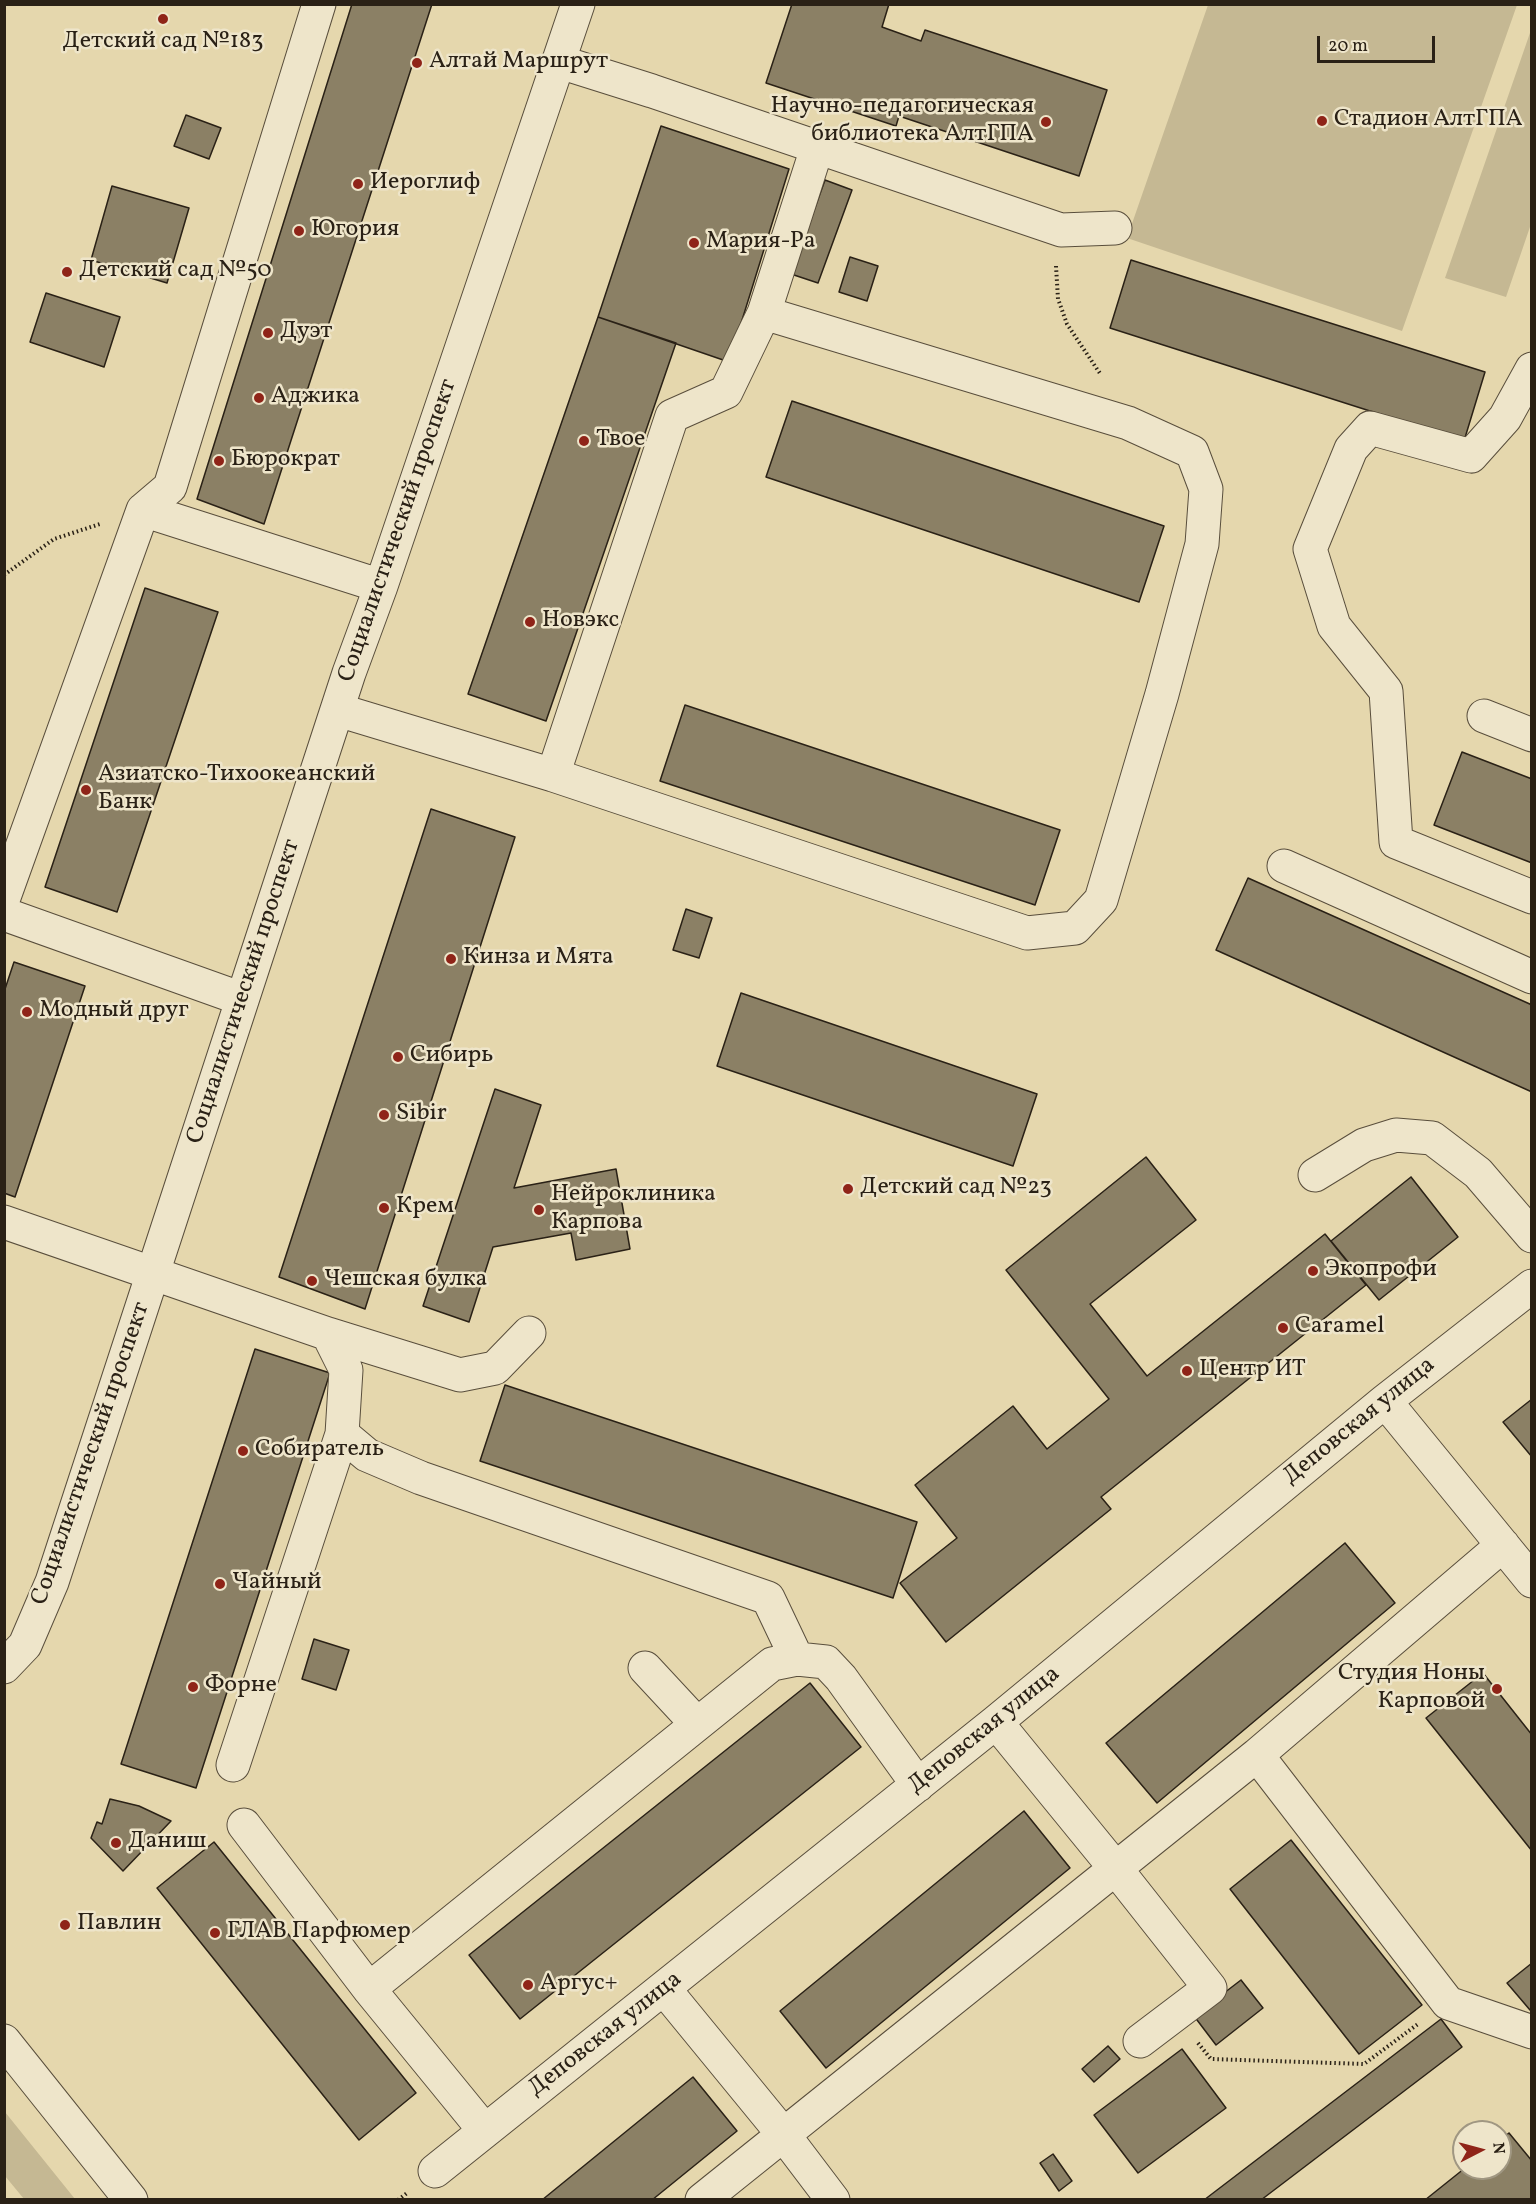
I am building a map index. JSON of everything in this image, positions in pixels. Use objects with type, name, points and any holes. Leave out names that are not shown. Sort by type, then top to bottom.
[{"type":"street","points":[[4,897],[143,510],[170,487],[319,4]]},
{"type":"street","name":"Социалистический проспект","points":[[4,1667],[25,1645],[52,1582],[338,710],[578,4]]},
{"type":"street","points":[[560,62],[1061,230],[1115,228]]},
{"type":"street","points":[[553,775],[672,416],[726,392],[764,313],[817,148]]},
{"type":"street","points":[[338,710],[553,775],[1027,933],[1075,928],[1101,900],[1162,694],[1202,544],[1206,489],[1192,452],[1128,423],[764,313]]},
{"type":"street","points":[[1532,369],[1505,418],[1471,456],[1370,428],[1351,449],[1310,549],[1334,626],[1386,691],[1396,842],[1532,897]]},
{"type":"street","points":[[143,510],[381,586]]},
{"type":"street","points":[[1484,716],[1532,735]]},
{"type":"street","points":[[1284,866],[1532,977]]},
{"type":"street","points":[[4,914],[242,999]]},
{"type":"street","points":[[1315,1175],[1364,1145],[1396,1135],[1432,1138],[1478,1173],[1532,1236]]},
{"type":"street","points":[[4,1222],[328,1334],[460,1375],[495,1368],[529,1333]]},
{"type":"street","name":"Деповская улица","points":[[435,2171],[918,1785],[1385,1401],[1532,1286]]},
{"type":"street","points":[[233,1765],[342,1434],[346,1371],[328,1334]]},
{"type":"street","points":[[1385,1401],[1532,1581]]},
{"type":"street","points":[[342,1434],[367,1455],[420,1478],[768,1598],[797,1659]]},
{"type":"street","points":[[702,2199],[1257,1755],[1503,1545]]},
{"type":"street","points":[[369,1989],[772,1664],[797,1659],[826,1662],[841,1678],[918,1785]]},
{"type":"street","points":[[645,1668],[697,1724]]},
{"type":"street","points":[[996,1722],[1210,1988],[1140,2041]]},
{"type":"street","points":[[1257,1755],[1448,2003],[1532,2032]]},
{"type":"street","points":[[244,1825],[369,1989],[485,2131]]},
{"type":"street","points":[[664,1989],[833,2199]]},
{"type":"street","points":[[4,2041],[131,2199]]},
{"type":"path","points":[[1061,230],[1055,271],[1058,299],[1067,324],[1112,392],[1128,423]]},
{"type":"path","points":[[4,576],[54,539],[143,510]]},
{"type":"path","points":[[1174,2015],[1211,2059],[1364,2064],[1448,2003]]},
{"type":"shaded area","name":"Стадион АлтГПА","points":[[1208,5],[1517,5],[1402,331],[1127,238]]},
{"type":"shaded area","points":[[1531,30],[1531,224],[1506,297],[1445,278]]},
{"type":"shaded area","points":[[4,2112],[75,2199],[24,2199],[5,2176]]},
{"type":"building","points":[[352,4],[432,4],[264,524],[197,499]]},
{"type":"building","points":[[792,4],[889,4],[882,27],[921,41],[925,30],[1107,90],[1079,176],[899,116],[896,126],[766,83]]},
{"type":"building","points":[[186,115],[221,128],[209,159],[174,146]]},
{"type":"building","name":"Мария-Ра","points":[[661,126],[789,169],[729,362],[598,317]]},
{"type":"building","points":[[825,180],[852,190],[818,283],[791,274]]},
{"type":"building","points":[[112,186],[189,208],[167,283],[91,260]]},
{"type":"building","points":[[850,257],[878,266],[867,301],[839,292]]},
{"type":"building","points":[[1131,260],[1485,372],[1464,441],[1110,328]]},
{"type":"building","points":[[46,293],[120,317],[104,367],[30,342]]},
{"type":"building","points":[[598,317],[676,343],[546,721],[468,694]]},
{"type":"building","points":[[792,401],[1164,526],[1139,602],[766,477]]},
{"type":"building","points":[[145,588],[218,612],[117,912],[45,887]]},
{"type":"building","points":[[685,705],[1060,830],[1035,905],[660,781]]},
{"type":"building","points":[[1462,752],[1532,779],[1532,863],[1434,825]]},
{"type":"building","name":"Сибирь","points":[[431,809],[515,837],[365,1309],[279,1277]]},
{"type":"building","points":[[1248,878],[1532,1005],[1532,1092],[1216,950]]},
{"type":"building","points":[[686,909],[712,918],[699,958],[673,950]]},
{"type":"building","points":[[14,962],[85,986],[15,1197],[4,1193],[4,992]]},
{"type":"building","points":[[741,993],[1037,1094],[1013,1166],[717,1066]]},
{"type":"building","name":"Нейроклиника Карпова","points":[[495,1089],[541,1105],[514,1188],[616,1169],[630,1249],[576,1260],[571,1233],[493,1247],[469,1322],[423,1306]]},
{"type":"building","points":[[1146,1157],[1196,1220],[1090,1304],[1147,1376],[1325,1234],[1366,1285],[1101,1497],[1111,1509],[946,1642],[900,1583],[957,1538],[915,1485],[1013,1406],[1047,1449],[1109,1399],[1006,1270]]},
{"type":"building","points":[[1411,1177],[1458,1237],[1379,1300],[1331,1241]]},
{"type":"building","points":[[255,1349],[330,1373],[196,1788],[121,1764]]},
{"type":"building","points":[[505,1385],[917,1522],[893,1598],[480,1461]]},
{"type":"building","points":[[1532,1399],[1532,1457],[1503,1422]]},
{"type":"building","points":[[1345,1543],[1395,1603],[1157,1803],[1106,1743]]},
{"type":"building","points":[[314,1639],[349,1650],[336,1690],[302,1679]]},
{"type":"building","points":[[1483,1673],[1532,1735],[1532,1851],[1426,1718]]},
{"type":"building","points":[[810,1683],[861,1747],[520,2019],[469,1955]]},
{"type":"building","points":[[110,1799],[139,1806],[171,1821],[123,1871],[91,1838],[97,1822],[102,1824]]},
{"type":"building","points":[[1024,1811],[1070,1868],[826,2068],[780,2011]]},
{"type":"building","points":[[1291,1840],[1422,2005],[1359,2054],[1230,1889]]},
{"type":"building","points":[[214,1842],[416,2093],[359,2140],[157,1888]]},
{"type":"building","points":[[1532,1963],[1532,2009],[1530,2010],[1507,1983]]},
{"type":"building","points":[[1241,1980],[1263,2008],[1216,2045],[1194,2016]]},
{"type":"building","points":[[1441,2019],[1462,2047],[1261,2200],[1204,2200]]},
{"type":"building","points":[[1108,2046],[1120,2059],[1094,2082],[1082,2069]]},
{"type":"building","points":[[1182,2049],[1226,2108],[1138,2173],[1094,2115]]},
{"type":"building","points":[[693,2077],[737,2131],[652,2200],[542,2200]]},
{"type":"building","points":[[1512,2137],[1532,2161],[1532,2200],[1425,2200],[1452,2178],[1512,2180]]},
{"type":"building","points":[[1053,2154],[1072,2181],[1059,2191],[1040,2163]]},
{"type":"place","name":"Детский сад №183","points":[[163,19]]},
{"type":"place","name":"Алтай Маршрут","points":[[417,63]]},
{"type":"place","name":"Стадион АлтГПА","points":[[1322,121]]},
{"type":"place","name":"Научно-педагогическая библиотека АлтГПА","points":[[1046,122]]},
{"type":"place","name":"Иероглиф","points":[[358,184]]},
{"type":"place","name":"Югория","points":[[299,231]]},
{"type":"place","name":"Мария-Ра","points":[[694,243]]},
{"type":"place","name":"Детский сад №50","points":[[67,272]]},
{"type":"place","name":"Дуэт","points":[[268,333]]},
{"type":"place","name":"Аджика","points":[[259,398]]},
{"type":"place","name":"Твое","points":[[584,441]]},
{"type":"place","name":"Бюрократ","points":[[219,461]]},
{"type":"place","name":"Новэкс","points":[[530,622]]},
{"type":"place","name":"Азиатско-Тихоокеанский Банк","points":[[86,790]]},
{"type":"place","name":"Кинза и Мята","points":[[451,959]]},
{"type":"place","name":"Модный друг","points":[[27,1012]]},
{"type":"place","name":"Сибирь","points":[[398,1057]]},
{"type":"place","name":"Sibir","points":[[384,1115]]},
{"type":"place","name":"Детский сад №23","points":[[848,1189]]},
{"type":"place","name":"Крем","points":[[384,1208]]},
{"type":"place","name":"Нейроклиника Карпова","points":[[539,1210]]},
{"type":"place","name":"Экопрофи","points":[[1313,1271]]},
{"type":"place","name":"Чешская булка","points":[[312,1281]]},
{"type":"place","name":"Caramel","points":[[1283,1328]]},
{"type":"place","name":"Центр ИТ","points":[[1187,1371]]},
{"type":"place","name":"Собиратель","points":[[243,1451]]},
{"type":"place","name":"Чайный","points":[[220,1584]]},
{"type":"place","name":"Форне","points":[[193,1687]]},
{"type":"place","name":"Студия Ноны Карповой","points":[[1497,1689]]},
{"type":"place","name":"Даниш","points":[[116,1843]]},
{"type":"place","name":"Павлин","points":[[65,1925]]},
{"type":"place","name":"ГЛАВ Парфюмер","points":[[215,1933]]},
{"type":"place","name":"Аргус+","points":[[528,1985]]}]
